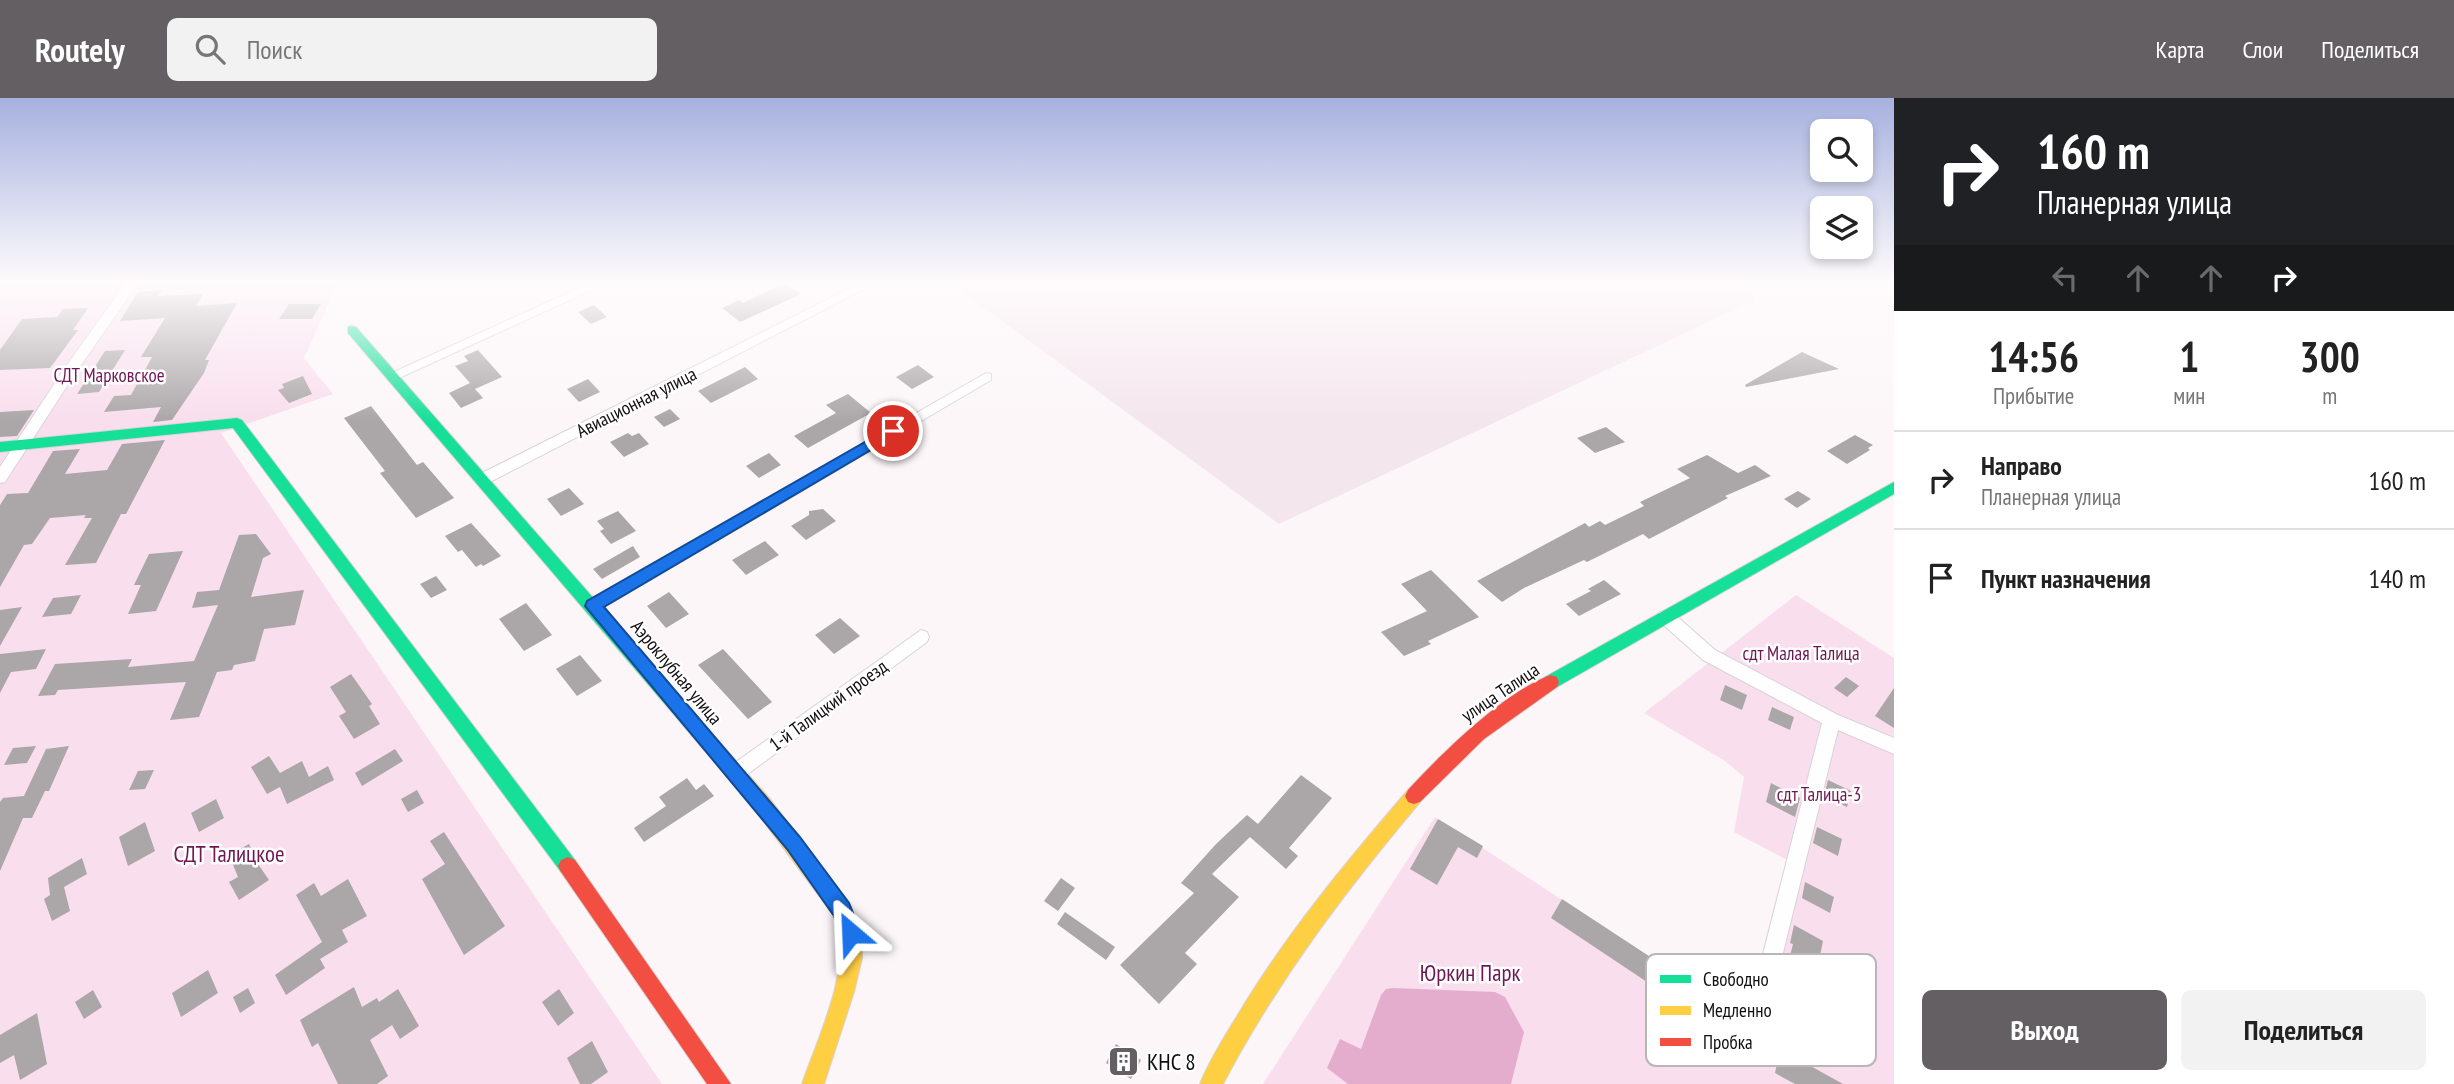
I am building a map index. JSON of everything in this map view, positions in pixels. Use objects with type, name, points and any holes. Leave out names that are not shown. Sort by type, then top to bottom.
[{"type":"street","points":[[0,478],[98,329]]},
{"type":"street","points":[[392,376],[498,329]]},
{"type":"street","name":"Авиационная улица","points":[[483,479],[779,329]]},
{"type":"street","name":"Аэроклубная улица","points":[[352,330],[735,773],[842,910],[851,933],[852,958],[844,992],[813,1084]]},
{"type":"street","points":[[593,606],[986,377]]},
{"type":"street","points":[[0,447],[237,423],[600,909],[720,1084]]},
{"type":"street","name":"улица Талица","points":[[1211,1084],[1251,1009],[1313,919],[1438,766],[1484,724],[1776,552],[1894,487]]},
{"type":"street","points":[[1666,617],[1709,655],[1832,720],[1894,746]]},
{"type":"street","name":"1-й Талицкий проезд","points":[[735,773],[921,637]]},
{"type":"street","points":[[1773,954],[1832,720]]},
{"type":"shaded area","points":[[1013,329],[1693,329],[1279,524]]},
{"type":"shaded area","points":[[1386,989],[1495,992],[1505,997],[1524,1032],[1511,1084],[1348,1084],[1327,1068],[1340,1039],[1361,1049],[1381,995]]},
{"type":"green space","name":"СДТ Талицкое","points":[[0,329],[317,329],[304,358],[333,394],[221,433],[662,1084],[0,1084]]},
{"type":"green space","points":[[1796,595],[1894,658],[1894,1084],[1263,1084],[1435,817],[1646,955],[1646,1066],[1876,1066],[1876,954],[1765,954],[1789,861],[1734,832],[1744,777],[1725,761],[1644,713]]},
{"type":"building","points":[[15,329],[78,330],[50,368],[0,370],[0,350]]},
{"type":"building","points":[[158,329],[222,329],[205,360],[209,360],[204,373],[172,420],[153,422],[161,407],[104,412],[114,396],[131,395],[152,357],[141,357]]},
{"type":"building","points":[[125,350],[99,392],[77,394],[105,351]]},
{"type":"building","points":[[478,350],[502,377],[475,389],[483,398],[461,408],[449,393],[470,383],[455,366],[468,361],[464,356]]},
{"type":"building","points":[[1802,352],[1839,369],[1746,387],[1745,385]]},
{"type":"building","points":[[918,365],[934,377],[912,389],[896,377]]},
{"type":"building","points":[[745,367],[758,379],[711,403],[698,391]]},
{"type":"building","points":[[303,376],[312,394],[289,403],[278,390],[284,388],[282,384]]},
{"type":"building","points":[[588,379],[600,392],[579,402],[567,389]]},
{"type":"building","points":[[848,394],[871,413],[808,448],[794,436],[836,413],[826,405]]},
{"type":"building","points":[[371,406],[417,465],[423,462],[454,498],[416,518],[380,473],[385,471],[344,418]]},
{"type":"building","points":[[670,409],[680,419],[664,427],[654,417]]},
{"type":"building","points":[[34,410],[17,436],[0,437],[0,412]]},
{"type":"building","points":[[1606,427],[1625,442],[1595,453],[1577,438]]},
{"type":"building","points":[[628,433],[632,436],[639,433],[649,444],[624,457],[610,442]]},
{"type":"building","points":[[1855,435],[1873,445],[1868,448],[1870,450],[1847,464],[1827,451]]},
{"type":"building","points":[[165,440],[126,514],[121,514],[96,563],[65,565],[92,518],[84,518],[86,515],[50,518],[32,544],[24,545],[0,587],[0,505],[7,494],[28,493],[53,451],[80,449],[65,474],[107,470],[122,444]]},
{"type":"building","points":[[769,453],[781,465],[759,478],[746,466]]},
{"type":"building","points":[[1707,455],[1738,473],[1755,465],[1771,476],[1725,496],[1728,498],[1649,539],[1643,534],[1587,562],[1584,560],[1524,588],[1502,602],[1477,581],[1585,523],[1589,527],[1600,521],[1605,525],[1644,506],[1640,502],[1690,478],[1677,469]]},
{"type":"building","points":[[569,488],[584,504],[561,516],[547,499]]},
{"type":"building","points":[[1798,491],[1811,499],[1797,508],[1784,499]]},
{"type":"building","points":[[823,509],[836,521],[806,540],[791,526],[809,515],[809,511]]},
{"type":"building","points":[[618,511],[636,531],[611,544],[600,531],[604,529],[597,521]]},
{"type":"building","points":[[471,523],[501,556],[483,566],[481,564],[476,567],[462,550],[458,552],[445,536]]},
{"type":"building","points":[[256,534],[271,554],[263,558],[251,597],[304,590],[295,625],[264,629],[255,661],[234,665],[232,670],[217,672],[199,717],[170,720],[186,682],[58,690],[55,695],[38,696],[55,664],[132,659],[128,667],[194,661],[218,605],[192,608],[197,592],[219,590],[239,535]]},
{"type":"building","points":[[765,541],[779,555],[746,575],[732,560]]},
{"type":"building","points":[[633,546],[640,557],[602,579],[593,569]]},
{"type":"building","points":[[183,551],[156,611],[128,614],[141,585],[134,585],[149,554]]},
{"type":"building","points":[[1431,570],[1479,617],[1428,641],[1431,644],[1404,656],[1381,632],[1427,611],[1401,584]]},
{"type":"building","points":[[436,576],[447,590],[431,598],[420,584]]},
{"type":"building","points":[[1604,580],[1621,594],[1579,616],[1566,604],[1591,591],[1588,589]]},
{"type":"building","points":[[669,592],[689,614],[666,628],[647,606]]},
{"type":"building","points":[[81,595],[71,614],[42,617],[53,598]]},
{"type":"building","points":[[526,603],[552,635],[524,651],[499,619]]},
{"type":"building","points":[[22,607],[0,646],[0,610]]},
{"type":"building","points":[[840,618],[860,636],[834,654],[815,635]]},
{"type":"building","points":[[46,649],[36,669],[11,672],[0,693],[0,654]]},
{"type":"building","points":[[723,649],[772,702],[748,719],[698,665]]},
{"type":"building","points":[[580,655],[602,681],[577,696],[556,669]]},
{"type":"building","points":[[351,674],[372,704],[369,706],[380,724],[354,739],[339,716],[346,712],[330,687]]},
{"type":"building","points":[[1846,677],[1859,686],[1847,697],[1834,688]]},
{"type":"building","points":[[1725,685],[1747,695],[1742,710],[1720,700]]},
{"type":"building","points":[[1894,688],[1894,728],[1875,716]]},
{"type":"building","points":[[1772,707],[1794,717],[1790,730],[1768,720]]},
{"type":"building","points":[[36,746],[27,763],[4,765],[13,748]]},
{"type":"building","points":[[69,746],[49,791],[45,791],[32,818],[23,818],[0,871],[0,802],[3,798],[24,796],[46,749]]},
{"type":"building","points":[[395,749],[403,761],[362,786],[355,773]]},
{"type":"building","points":[[269,756],[280,773],[302,761],[309,777],[328,766],[334,780],[287,804],[280,787],[267,794],[251,767]]},
{"type":"building","points":[[154,770],[145,789],[129,790],[138,771]]},
{"type":"building","points":[[1301,775],[1332,798],[1289,848],[1298,856],[1286,869],[1250,837],[1212,874],[1239,897],[1185,953],[1197,964],[1159,1004],[1120,965],[1194,893],[1181,883],[1216,844],[1247,815],[1258,824]]},
{"type":"building","points":[[687,778],[696,790],[704,784],[714,796],[644,842],[634,828],[666,806],[659,797]]},
{"type":"building","points":[[1828,780],[1851,791],[1847,807],[1824,796]]},
{"type":"building","points":[[1771,783],[1800,798],[1795,817],[1766,802]]},
{"type":"building","points":[[417,790],[424,803],[408,812],[401,799]]},
{"type":"building","points":[[216,799],[224,818],[199,832],[191,813]]},
{"type":"building","points":[[1438,819],[1483,846],[1477,858],[1458,847],[1437,885],[1410,869]]},
{"type":"building","points":[[145,822],[155,851],[128,866],[119,837]]},
{"type":"building","points":[[1817,827],[1842,839],[1838,856],[1813,843]]},
{"type":"building","points":[[444,832],[505,926],[464,955],[422,879],[445,864],[430,841]]},
{"type":"building","points":[[249,844],[269,880],[239,900],[229,882],[238,877],[229,855]]},
{"type":"building","points":[[82,858],[87,874],[64,887],[70,911],[52,921],[44,899],[50,895],[48,878]]},
{"type":"building","points":[[1061,878],[1075,888],[1058,911],[1044,901]]},
{"type":"building","points":[[348,879],[367,916],[342,930],[348,942],[320,959],[325,968],[286,995],[275,975],[322,942],[296,895],[314,883],[321,896]]},
{"type":"building","points":[[1805,882],[1834,897],[1830,913],[1802,898]]},
{"type":"building","points":[[1562,899],[1646,954],[1646,981],[1551,918]]},
{"type":"building","points":[[1065,912],[1115,947],[1106,960],[1057,924]]},
{"type":"building","points":[[1794,925],[1823,941],[1820,954],[1790,954],[1793,944],[1790,943]]},
{"type":"building","points":[[208,970],[218,993],[181,1017],[172,993]]},
{"type":"building","points":[[354,987],[362,1007],[377,998],[379,1002],[398,989],[419,1026],[400,1039],[392,1025],[370,1040],[388,1076],[377,1084],[338,1084],[318,1043],[312,1047],[300,1020]]},
{"type":"building","points":[[248,988],[255,1003],[240,1013],[233,997]]},
{"type":"building","points":[[559,989],[574,1013],[558,1026],[542,1002]]},
{"type":"building","points":[[93,990],[102,1007],[84,1019],[75,1002]]},
{"type":"building","points":[[37,1013],[47,1064],[20,1080],[14,1055],[0,1063],[0,1035]]},
{"type":"building","points":[[592,1041],[608,1072],[591,1084],[580,1084],[567,1058]]},
{"type":"building","name":"КНС 8","points":[[1116,1044],[1141,1060],[1131,1079],[1106,1063]]},
{"type":"building","points":[[1776,1066],[1811,1066],[1843,1084],[1795,1084],[1775,1073]]},
{"type":"traffic: fast","points":[[352,330],[723,759]]},
{"type":"traffic: fast","points":[[0,447],[237,423],[568,866]]},
{"type":"traffic: fast","points":[[1551,682],[1894,487]]},
{"type":"traffic: slow","points":[[723,759],[763,805],[842,910],[851,933],[852,958],[844,992],[813,1084]]},
{"type":"traffic: slow","points":[[1211,1084],[1278,970],[1330,898],[1414,796]]},
{"type":"traffic: jam","points":[[1414,796],[1478,733],[1551,682]]},
{"type":"traffic: jam","points":[[568,866],[720,1084]]},
{"type":"place","name":"КНС 8","points":[[1124,1061]]},
{"type":"route","points":[[851,933],[842,910],[793,843],[593,606],[893,431]]},
{"type":"park label","name":"СДТ Марковское","points":[[109,375]]},
{"type":"park label","name":"сдт Малая Талица","points":[[1801,653]]},
{"type":"park label","name":"сдт Талица-3","points":[[1819,794]]},
{"type":"park label","name":"Юркин Парк","points":[[1470,972]]}]
